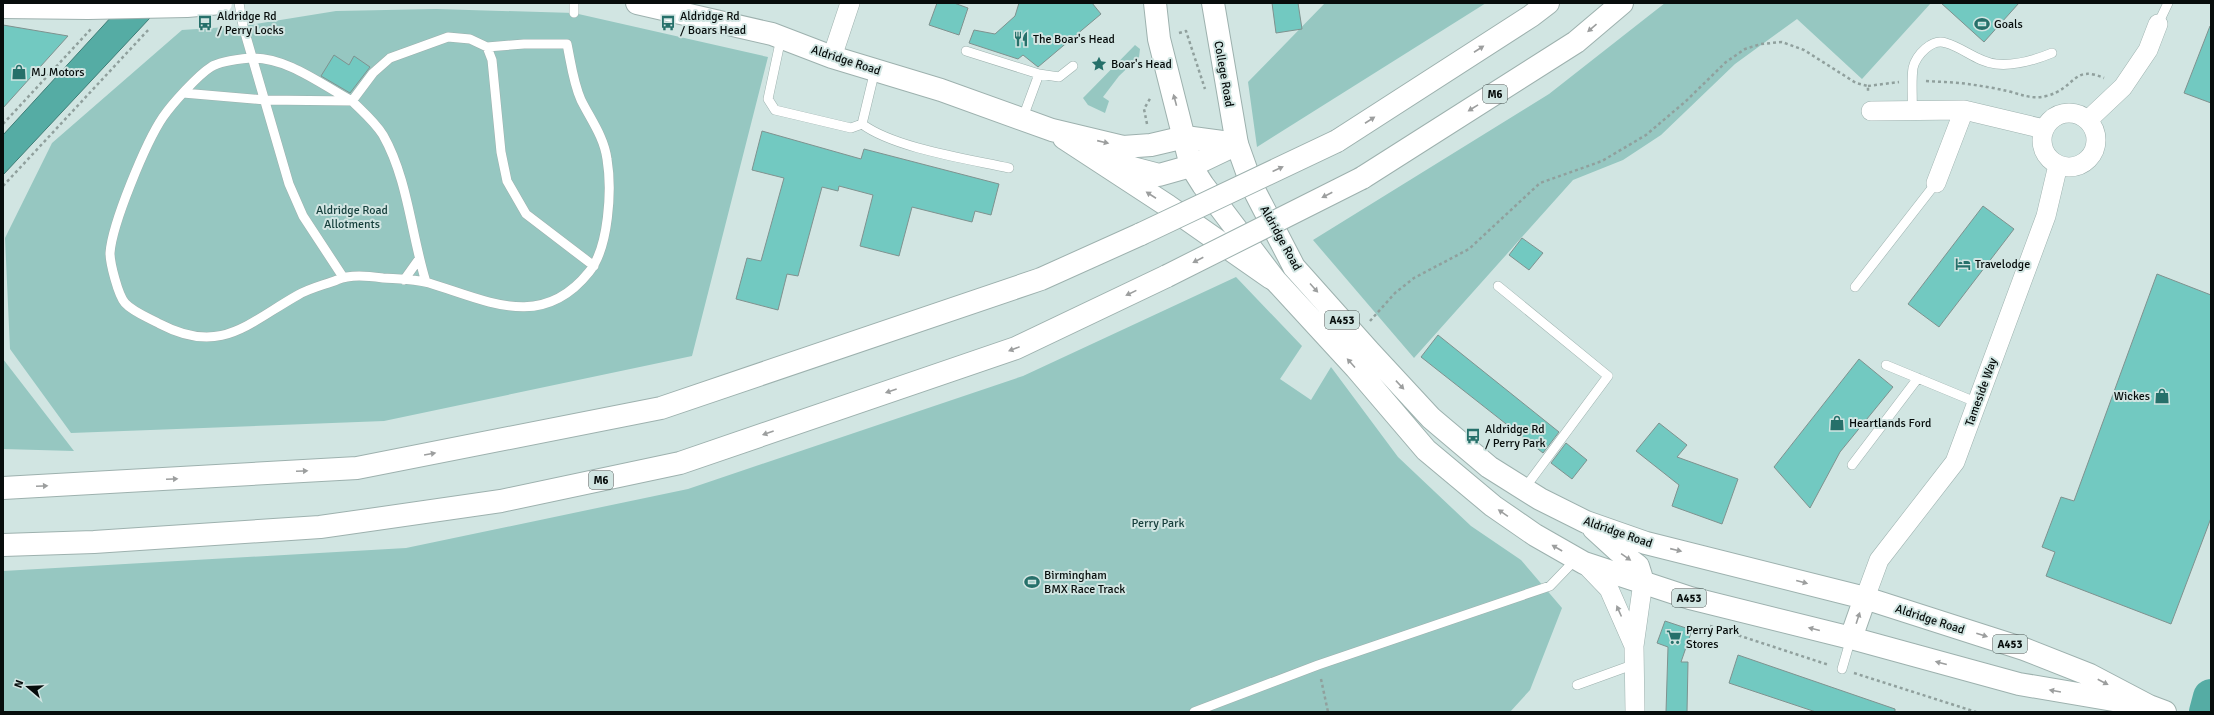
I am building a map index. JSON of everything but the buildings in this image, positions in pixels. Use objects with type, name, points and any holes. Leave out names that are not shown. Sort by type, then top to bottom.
[{"type":"main road","points":[[14,5],[90,12],[221,3]]},
{"type":"main road","name":"Aldridge Road","points":[[637,3],[703,17],[781,38],[832,57],[941,90],[1052,130],[1123,147],[1151,145],[1185,137],[1237,144]]},
{"type":"main road","name":"A453","points":[[1155,3],[1159,39],[1185,137]]},
{"type":"main road","name":"College Road","points":[[1213,3],[1237,144]]},
{"type":"main road","points":[[3,488],[357,468],[661,408],[1041,279],[1141,234],[1337,141],[1531,16],[1548,3]]},
{"type":"main road","name":"M6","points":[[3,545],[94,542],[320,527],[501,501],[680,463],[1016,348],[1166,276],[1362,178],[1576,42],[1622,3]]},
{"type":"main road","name":"Aldridge Road","points":[[1052,130],[1093,156],[1275,280]]},
{"type":"main road","name":"Aldridge Road","points":[[1185,137],[1191,166],[1203,185],[1275,280],[1356,368],[1426,450],[1493,506],[1535,535],[1580,561],[1690,598],[1851,638],[2019,684],[2157,709]]},
{"type":"main road","name":"Aldridge Road","points":[[1093,156],[1141,172],[1159,175],[1191,166],[1237,144]]},
{"type":"main road","name":"Aldridge Road","points":[[1237,144],[1252,186],[1294,267],[1431,418],[1489,467],[1524,489],[1586,522],[1646,543],[1865,598],[2024,649],[2090,674],[2157,709]]},
{"type":"main road","points":[[1586,522],[1617,550],[1638,566],[1643,582]]},
{"type":"main road","points":[[1851,638],[1865,598]]},
{"type":"street","points":[[832,57],[850,3]]},
{"type":"street","points":[[2088,120],[2123,87],[2148,50],[2158,24]]},
{"type":"street","points":[[1936,183],[1964,110]]},
{"type":"street","points":[[1871,111],[1964,110],[2044,129]]},
{"type":"street","points":[[2064,113],[2077,114],[2088,120],[2096,134],[2095,149],[2087,161],[2073,168],[2058,165],[2049,159],[2044,150],[2042,140],[2044,129],[2052,119],[2064,113]]},
{"type":"street","name":"Tameside Way","points":[[1865,598],[1879,560],[1955,462],[2046,216],[2058,165]]},
{"type":"street","points":[[1580,561],[1609,589],[1635,655]]},
{"type":"street","points":[[1635,712],[1635,655],[1643,582]]},
{"type":"lane","points":[[239,3],[243,26],[278,152],[303,216],[343,278]]},
{"type":"lane","points":[[574,3],[574,13]]},
{"type":"lane","points":[[2158,24],[2168,3]]},
{"type":"lane","points":[[352,101],[373,73],[390,58],[448,37],[470,39],[487,47],[524,44],[567,44],[571,71],[580,99],[598,131],[607,158],[608,204],[603,243],[594,266],[571,291],[550,304],[530,308],[463,295],[426,282],[369,276],[343,278],[300,294],[238,331],[219,335],[193,337],[176,332],[145,316],[124,302],[116,282],[110,255],[115,227],[148,146],[163,118],[183,93],[213,65],[252,58],[269,61],[297,70],[352,101],[383,135],[404,189],[419,259],[426,282]]},
{"type":"lane","points":[[781,38],[768,99],[775,110],[851,128],[862,124]]},
{"type":"lane","points":[[1912,111],[1913,67],[1918,57],[1928,46],[1938,42],[1946,42],[1981,60],[1995,64],[2023,62],[2052,53]]},
{"type":"lane","points":[[487,47],[492,60],[500,146],[507,181],[526,214],[594,266]]},
{"type":"lane","points":[[966,51],[1039,74],[1059,77],[1072,66]]},
{"type":"lane","points":[[862,124],[875,70]]},
{"type":"lane","points":[[1022,120],[1039,74]]},
{"type":"lane","points":[[183,93],[264,100],[352,101]]},
{"type":"lane","points":[[862,124],[872,132],[900,142],[1009,168]]},
{"type":"lane","points":[[1854,287],[1936,183]]},
{"type":"lane","points":[[404,280],[419,259]]},
{"type":"lane","points":[[1498,286],[1608,376],[1524,489]]},
{"type":"lane","points":[[1886,365],[1978,403]]},
{"type":"lane","points":[[1852,465],[1918,378]]},
{"type":"lane","points":[[1194,712],[1318,665],[1550,586],[1580,561]]},
{"type":"lane","points":[[1842,669],[1851,638]]},
{"type":"lane","points":[[1577,685],[1635,655]]},
{"type":"path","points":[[3,124],[90,12]]},
{"type":"path","points":[[3,186],[153,25]]},
{"type":"path","points":[[1357,336],[1395,293],[1414,278],[1469,249],[1540,183],[1602,161],[1646,135],[1686,101],[1726,62],[1745,49],[1761,44],[1782,42],[1804,50],[1856,83],[1868,86],[1913,81],[1969,84],[2006,90],[2030,98],[2060,92],[2071,84],[2079,74],[2085,72],[2095,74],[2123,87]]},
{"type":"path","points":[[1868,86],[1871,111]]},
{"type":"path","points":[[1707,625],[1976,712]]},
{"type":"path","points":[[1318,665],[1328,712]]},
{"type":"green space","points":[[1325,3],[1486,3],[1257,147],[1248,82]]},
{"type":"green space","points":[[1665,3],[1931,3],[1862,79],[1797,19],[1735,64],[1661,135],[1623,160],[1573,180],[1414,358],[1313,240],[1549,94]]},
{"type":"green space","name":"Aldridge Road Allotments","points":[[436,9],[574,13],[768,57],[692,356],[384,421],[71,433],[10,349],[5,238],[52,143],[182,30],[243,26],[336,11]]},
{"type":"green space","points":[[1135,45],[1140,49],[1139,57],[1119,76],[1103,97],[1109,101],[1105,113],[1088,105],[1083,98]]},
{"type":"green space","name":"Perry Park","points":[[1236,277],[1302,346],[1280,379],[1311,400],[1331,367],[1398,457],[1471,526],[1521,560],[1562,608],[1530,690],[1510,712],[3,712],[3,571],[406,548],[688,489],[1023,376]]},
{"type":"green space","points":[[3,359],[74,451],[3,449]]},
{"type":"shaded area","points":[[124,3],[164,3],[3,175],[3,135]]},
{"type":"waterway","points":[[2207,712],[2211,697]]},
{"type":"place","name":"Aldridge Rd / Perry Locks","points":[[205,23]]},
{"type":"place","name":"Aldridge Rd / Boars Head","points":[[668,23]]},
{"type":"place","name":"Goals","points":[[1982,24]]},
{"type":"place","name":"The Boar's Head","points":[[1021,39]]},
{"type":"place","name":"Boar's Head","points":[[1099,64]]},
{"type":"place","name":"MJ Motors","points":[[19,72]]},
{"type":"place","name":"Travelodge","points":[[1963,264]]},
{"type":"place","name":"Wickes","points":[[2162,396]]},
{"type":"place","name":"Heartlands Ford","points":[[1837,423]]},
{"type":"place","name":"Aldridge Rd / Perry Park","points":[[1473,436]]},
{"type":"place","name":"Birmingham BMX Race Track","points":[[1032,582]]},
{"type":"place","name":"Perry Park Stores","points":[[1674,637]]}]
